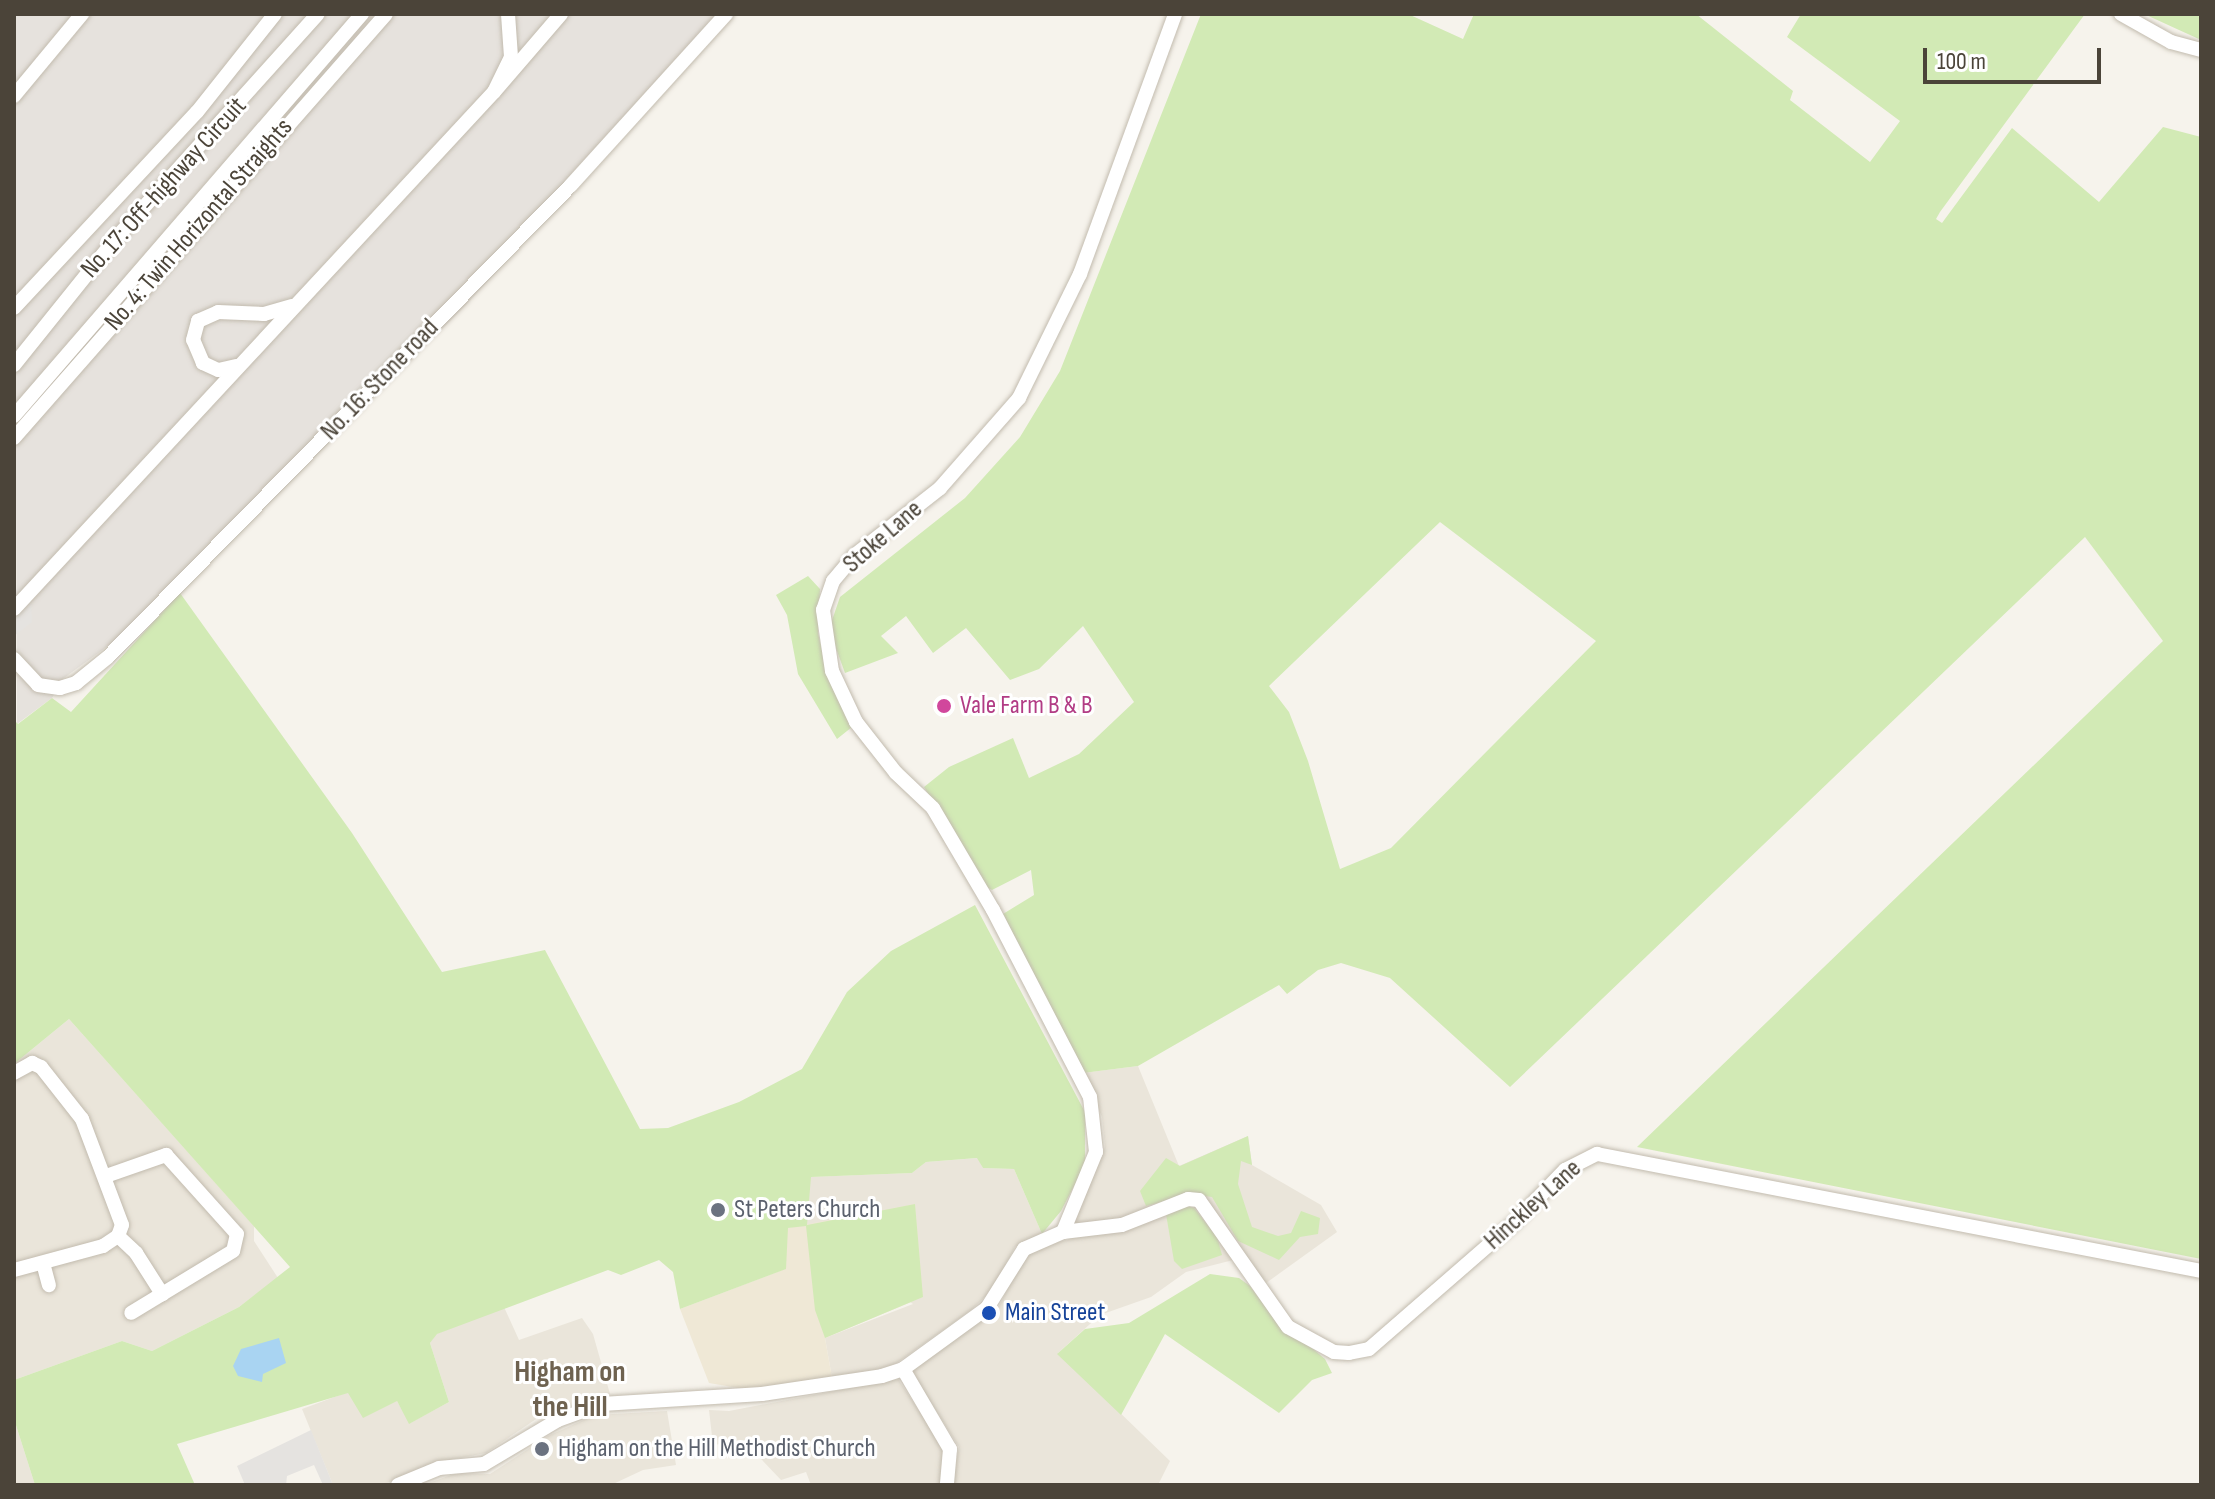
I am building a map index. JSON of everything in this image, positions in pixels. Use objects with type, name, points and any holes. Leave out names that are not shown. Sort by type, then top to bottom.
[{"type":"street","points":[[14,96],[82,14]]},
{"type":"street","points":[[14,308],[197,112],[275,14]]},
{"type":"street","name":"No. 17: Off-highway Circuit","points":[[14,365],[117,237],[318,14]]},
{"type":"street","name":"No. 4: Twin Horizontal Straights","points":[[14,416],[362,14]]},
{"type":"street","name":"No. 4: Twin Horizontal Straights","points":[[14,438],[386,14]]},
{"type":"street","points":[[494,92],[511,57],[508,14]]},
{"type":"street","name":"No. 16: Stone road","points":[[14,659],[38,685],[60,688],[76,683],[108,657],[571,185],[726,14]]},
{"type":"street","name":"Stoke Lane","points":[[1063,1232],[1096,1152],[1090,1097],[993,910],[933,808],[896,773],[856,722],[832,671],[823,610],[833,581],[855,555],[940,488],[1019,398],[1080,274],[1175,14]]},
{"type":"street","points":[[2121,14],[2171,42],[2201,50]]},
{"type":"street","points":[[14,609],[560,18]]},
{"type":"street","points":[[239,365],[218,370],[203,363],[193,340],[198,321],[218,312],[282,311],[315,283]]},
{"type":"street","points":[[14,1073],[32,1063],[41,1067],[82,1119],[122,1225],[118,1236],[103,1246],[14,1270]]},
{"type":"street","name":"Hinckley Lane","points":[[1063,1232],[1092,1232],[1188,1199],[1199,1200],[1288,1327],[1334,1352],[1349,1353],[1369,1349],[1514,1223],[1565,1170],[1597,1154],[2201,1271]]},
{"type":"street","points":[[106,1176],[166,1155],[237,1234],[233,1251],[131,1313]]},
{"type":"street","points":[[398,1485],[439,1468],[484,1464],[558,1420],[602,1404],[855,1383],[903,1369],[987,1308],[1024,1249],[1063,1232]]},
{"type":"street","points":[[118,1236],[136,1253],[162,1294]]},
{"type":"street","points":[[43,1263],[49,1285]]},
{"type":"street","points":[[903,1369],[950,1449],[947,1485]]},
{"type":"shaded area","points":[[14,14],[736,14],[464,307],[180,593],[64,678],[52,698],[17,724]]},
{"type":"shaded area","points":[[21,589],[31,596],[32,622],[14,636],[14,590]]},
{"type":"shaded area","points":[[69,1019],[254,1226],[254,1241],[278,1278],[239,1307],[152,1351],[122,1341],[14,1380],[14,1064]]},
{"type":"shaded area","points":[[1138,1066],[1179,1166],[1248,1136],[1252,1165],[1321,1205],[1337,1232],[1266,1283],[1245,1257],[1186,1272],[1151,1297],[1100,1315],[1058,1353],[1170,1461],[1158,1485],[952,1485],[959,1447],[911,1371],[999,1306],[1023,1258],[1045,1243],[1068,1240],[1105,1147],[1102,1117],[1083,1073]]},
{"type":"shaded area","points":[[978,1158],[983,1168],[1014,1169],[1042,1234],[1015,1247],[993,1289],[971,1310],[891,1367],[832,1378],[825,1338],[913,1304],[806,1226],[810,1177],[912,1173],[926,1162]]},
{"type":"shaded area","points":[[915,1204],[923,1297],[825,1338],[832,1378],[744,1389],[709,1383],[680,1309],[785,1269],[787,1228]]},
{"type":"shaded area","points":[[504,1307],[519,1340],[582,1318],[593,1334],[610,1394],[539,1417],[486,1453],[439,1462],[382,1485],[333,1485],[302,1409],[348,1392],[397,1401],[410,1423],[449,1402],[430,1343],[436,1334]]},
{"type":"shaded area","points":[[898,1379],[949,1456],[943,1485],[811,1485],[806,1472],[781,1480],[744,1441],[713,1445],[709,1410],[729,1411]]},
{"type":"shaded area","points":[[667,1411],[676,1465],[643,1470],[611,1485],[423,1485],[457,1473],[490,1474],[548,1436],[595,1415]]},
{"type":"shaded area","points":[[14,1419],[35,1485],[14,1485]]},
{"type":"shaded area","points":[[311,1430],[333,1485],[323,1485],[314,1465],[287,1476],[286,1485],[245,1485],[237,1466]]},
{"type":"green space","points":[[1201,14],[1408,14],[1463,39],[1474,14],[1696,14],[1793,91],[1790,100],[1870,162],[1900,121],[1787,37],[1801,14],[2085,14],[1936,219],[1942,223],[2012,128],[2099,202],[2163,127],[2201,137],[2201,1259],[1637,1147],[2163,641],[2085,537],[1510,1087],[1390,978],[1341,963],[1318,970],[1287,994],[1279,985],[1138,1066],[1083,1073],[1003,914],[1034,895],[1031,870],[992,890],[985,886],[924,787],[949,767],[1013,738],[1029,778],[1079,754],[1134,702],[1083,626],[1039,669],[1010,680],[966,628],[933,653],[906,616],[881,636],[898,653],[845,673],[829,629],[840,597],[965,498],[1020,437],[1060,371]],"holes":[[[1440,522],[1596,641],[1391,848],[1340,869],[1308,761],[1289,712],[1269,686]]]},
{"type":"green space","points":[[2144,14],[2201,14],[2201,40]]},
{"type":"green space","points":[[808,576],[820,589],[818,633],[828,678],[852,727],[837,739],[798,674],[787,615],[776,595]]},
{"type":"green space","points":[[180,593],[352,833],[442,972],[545,950],[640,1129],[668,1128],[739,1102],[802,1069],[847,992],[891,951],[975,905],[1085,1112],[1085,1165],[1061,1211],[1042,1234],[1014,1169],[983,1168],[977,1158],[926,1162],[912,1173],[811,1177],[807,1225],[915,1204],[923,1297],[825,1338],[815,1310],[806,1226],[788,1228],[786,1269],[680,1309],[673,1272],[659,1260],[621,1275],[608,1270],[437,1334],[430,1343],[449,1402],[409,1424],[397,1401],[363,1418],[348,1393],[177,1444],[195,1485],[35,1485],[14,1419],[14,1380],[122,1341],[152,1351],[239,1307],[290,1267],[69,1019],[14,1064],[14,720],[18,724],[52,698],[71,712]]},
{"type":"green space","points":[[1248,1136],[1252,1165],[1241,1161],[1238,1184],[1252,1227],[1278,1236],[1291,1233],[1301,1211],[1320,1218],[1318,1234],[1300,1237],[1279,1260],[1238,1241],[1212,1197],[1191,1194],[1146,1206],[1140,1191],[1166,1158],[1180,1166]]},
{"type":"green space","points":[[1184,1205],[1194,1208],[1217,1237],[1222,1255],[1182,1269],[1174,1261],[1166,1214]]},
{"type":"green space","points":[[1210,1274],[1239,1278],[1250,1286],[1271,1314],[1325,1359],[1332,1373],[1312,1380],[1279,1413],[1165,1334],[1121,1415],[1057,1354],[1085,1329],[1129,1323]]},
{"type":"water","points":[[279,1338],[286,1363],[263,1374],[262,1382],[238,1376],[233,1366],[241,1349]]},
{"type":"place","name":"Vale Farm B & B","points":[[944,706]]},
{"type":"place","name":"St Peters Church","points":[[718,1210]]},
{"type":"place","name":"Main Street","points":[[989,1313]]},
{"type":"place","name":"Higham on the Hill Methodist Church","points":[[542,1449]]},
{"type":"district","name":"Higham on the Hill","points":[[570,1389]]}]
